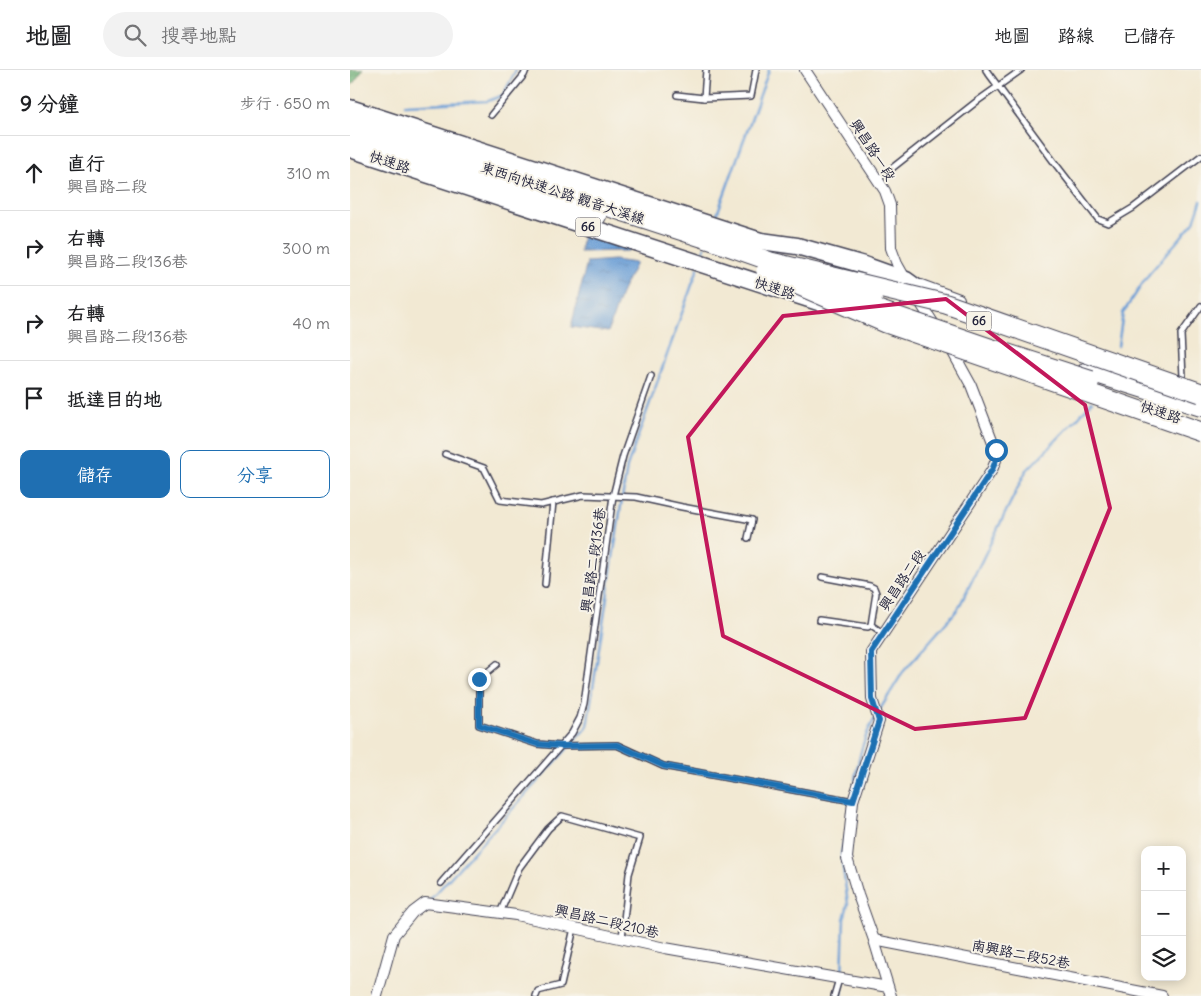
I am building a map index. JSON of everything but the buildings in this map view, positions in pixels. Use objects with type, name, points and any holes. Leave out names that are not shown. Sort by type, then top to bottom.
[{"type":"highway","name":"東西向快速公路 觀音大溪線","points":[[350,124],[715,242],[771,267]]},
{"type":"highway","name":"東西向快速公路 觀音大溪線","points":[[350,136],[682,243],[771,267]]},
{"type":"highway","points":[[771,267],[988,347],[1201,407]]},
{"type":"highway","name":"66","points":[[771,267],[946,304],[1197,384]]},
{"type":"highway","name":"66","points":[[771,267],[886,323],[1201,432]]},
{"type":"highway","points":[[1089,376],[1201,417]]},
{"type":"main road","name":"快速路","points":[[350,108],[761,241],[797,246],[864,265],[906,280],[942,305],[983,323],[1201,399]]},
{"type":"main road","name":"快速路","points":[[350,149],[827,304],[887,321],[949,346],[1201,425]]},
{"type":"street","name":"興昌路一段","points":[[805,70],[885,191],[890,206],[891,248],[897,264],[949,346]]},
{"type":"street","name":"快速路","points":[[906,280],[1197,384]]},
{"type":"street","name":"快速路","points":[[949,346],[1201,438]]},
{"type":"street","name":"興昌路二段","points":[[890,991],[847,858],[853,801],[879,721],[872,699],[871,652],[992,470],[996,460],[996,450],[971,385],[949,346]]},
{"type":"street","name":"興昌路二段210巷","points":[[377,996],[394,935],[413,912],[429,903],[516,915],[665,948],[841,979],[890,991]]},
{"type":"street","name":"南興路二段52巷","points":[[874,940],[1162,996]]},
{"type":"lane","points":[[491,115],[526,70]]},
{"type":"lane","points":[[704,98],[706,70]]},
{"type":"lane","points":[[677,95],[704,98],[752,96],[756,70]]},
{"type":"lane","points":[[986,70],[1098,219],[1108,223],[1133,208],[1201,156]]},
{"type":"lane","points":[[877,180],[968,108],[1021,70]]},
{"type":"lane","points":[[1197,384],[1181,334],[1201,306]]},
{"type":"lane","name":"興昌路二段136巷","points":[[441,883],[572,733],[580,718],[584,704],[613,496],[624,456],[651,376]]},
{"type":"lane","points":[[444,454],[484,468],[500,500],[541,505],[583,495],[636,497],[682,508],[752,520],[748,538]]},
{"type":"lane","points":[[545,584],[553,502]]},
{"type":"lane","points":[[822,577],[874,588],[876,593],[871,626]]},
{"type":"lane","points":[[819,620],[868,628],[871,626],[884,633]]},
{"type":"lane","points":[[497,664],[479,679],[479,725],[537,744],[561,746],[617,745],[664,766],[853,801]]},
{"type":"lane","points":[[500,913],[519,868],[548,828],[562,816],[640,838],[629,874],[622,938]]},
{"type":"lane","points":[[536,996],[538,991],[561,985],[574,928]]},
{"type":"lane","points":[[834,996],[841,979]]},
{"type":"highlighted area","points":[[946,299],[1085,405],[1110,508],[1025,718],[915,729],[723,636],[688,437],[783,316]]},
{"type":"green space","points":[[350,70],[363,70],[352,85],[350,85]]},
{"type":"water","points":[[584,230],[631,248],[628,251],[580,252]]},
{"type":"water","points":[[614,260],[636,263],[622,291],[608,332],[571,327],[587,262]]},
{"type":"waterway","points":[[405,105],[488,101],[503,95],[516,70]]},
{"type":"waterway","points":[[715,220],[769,70]]},
{"type":"waterway","points":[[1118,346],[1123,313],[1149,274],[1194,222],[1201,201]]},
{"type":"waterway","points":[[701,258],[705,247]]},
{"type":"waterway","points":[[429,901],[587,727],[627,467],[698,268]]},
{"type":"waterway","points":[[879,711],[903,672],[958,609],[1026,471],[1092,402]]},
{"type":"waterway","points":[[855,779],[864,740],[875,718]]},
{"type":"waterway","points":[[842,977],[844,919],[848,904],[841,854],[845,836]]},
{"type":"waterway","points":[[842,983],[842,996]]},
{"type":"route","points":[[479,679],[479,725],[537,744],[561,746],[617,745],[664,766],[853,801],[879,721],[872,699],[871,652],[992,470],[996,460],[996,450]]}]
